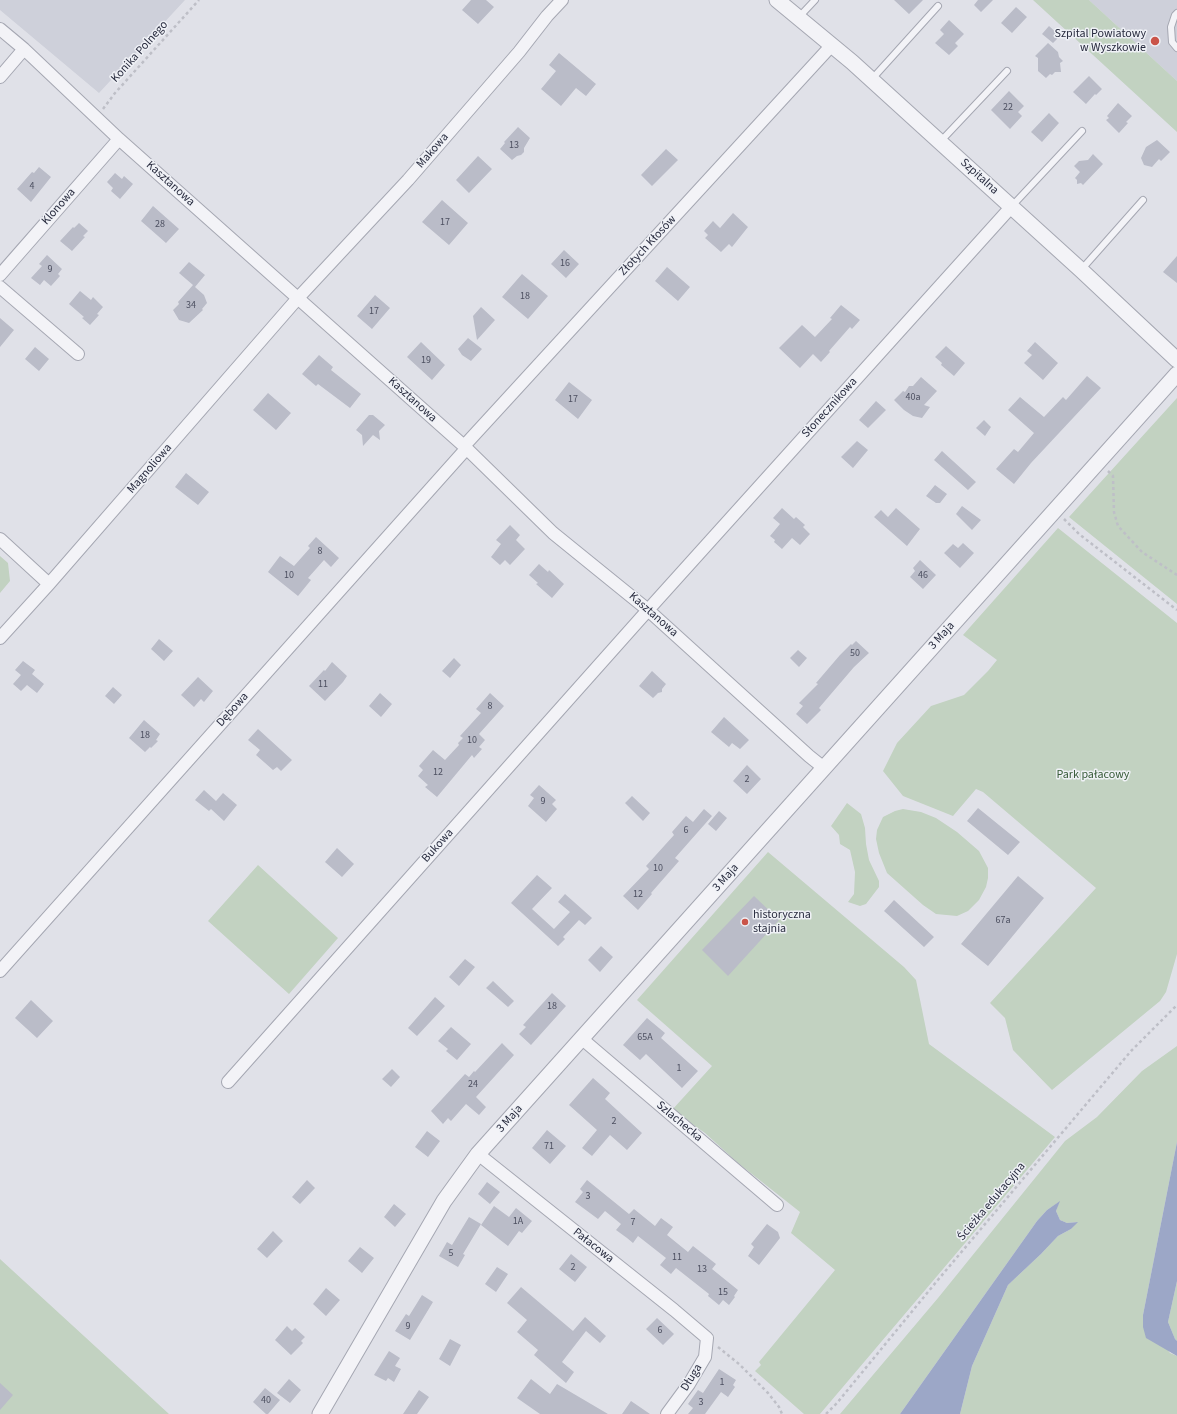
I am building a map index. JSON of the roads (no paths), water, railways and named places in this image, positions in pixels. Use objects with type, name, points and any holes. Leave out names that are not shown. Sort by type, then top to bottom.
[{"type":"street","name":"Makowa","points":[[298,298],[408,180],[562,0]]},
{"type":"street","name":"Szpitalna","points":[[777,0],[871,80],[1012,206],[1177,360]]},
{"type":"street","name":"Kasztanowa","points":[[0,29],[24,49],[119,139],[465,447],[553,533],[648,610],[824,768]]},
{"type":"street","name":"Złotych Kłosów","points":[[465,447],[831,46]]},
{"type":"street","points":[[0,77],[24,49]]},
{"type":"street","name":"Klonowa","points":[[0,275],[119,139]]},
{"type":"street","name":"Słonecznikowa","points":[[648,610],[1012,206]]},
{"type":"street","points":[[0,287],[78,354]]},
{"type":"street","name":"Magnoliowa","points":[[0,638],[49,584],[298,298]]},
{"type":"street","name":"3 Maja","points":[[320,1414],[444,1201],[478,1154],[1177,374]]},
{"type":"street","name":"Dębowa","points":[[0,971],[465,447]]},
{"type":"street","points":[[0,539],[49,584]]},
{"type":"street","name":"Bukowa","points":[[228,1082],[648,610]]},
{"type":"street","name":"Szlachecka","points":[[581,1038],[777,1205]]},
{"type":"street","name":"Pałacowa","points":[[478,1154],[707,1338]]},
{"type":"street","name":"Długa","points":[[667,1414],[689,1384],[705,1357],[707,1338]]},
{"type":"lane","points":[[798,18],[815,0]]},
{"type":"lane","points":[[871,80],[938,6]]},
{"type":"lane","points":[[1177,13],[1171,27],[1172,42],[1177,48]]},
{"type":"lane","points":[[940,142],[1007,71]]},
{"type":"lane","points":[[1012,206],[1082,131]]},
{"type":"lane","points":[[1081,270],[1144,200]]},
{"type":"water","points":[[1177,1142],[1177,1281],[1168,1322],[1177,1341],[1177,1356],[1146,1338],[1143,1327],[1143,1315]]},
{"type":"water","points":[[1060,1201],[1056,1211],[1060,1220],[1067,1223],[1078,1222],[1071,1229],[1058,1236],[1008,1285],[972,1366],[960,1414],[900,1414],[1037,1221],[1047,1210]]},
{"type":"place","name":"Szpital Powiatowy w Wyszkowie","points":[[1155,41]]},
{"type":"place","name":"historyczna stajnia","points":[[745,922]]},
{"type":"park label","name":"Park pałacowy","points":[[1093,775]]}]
